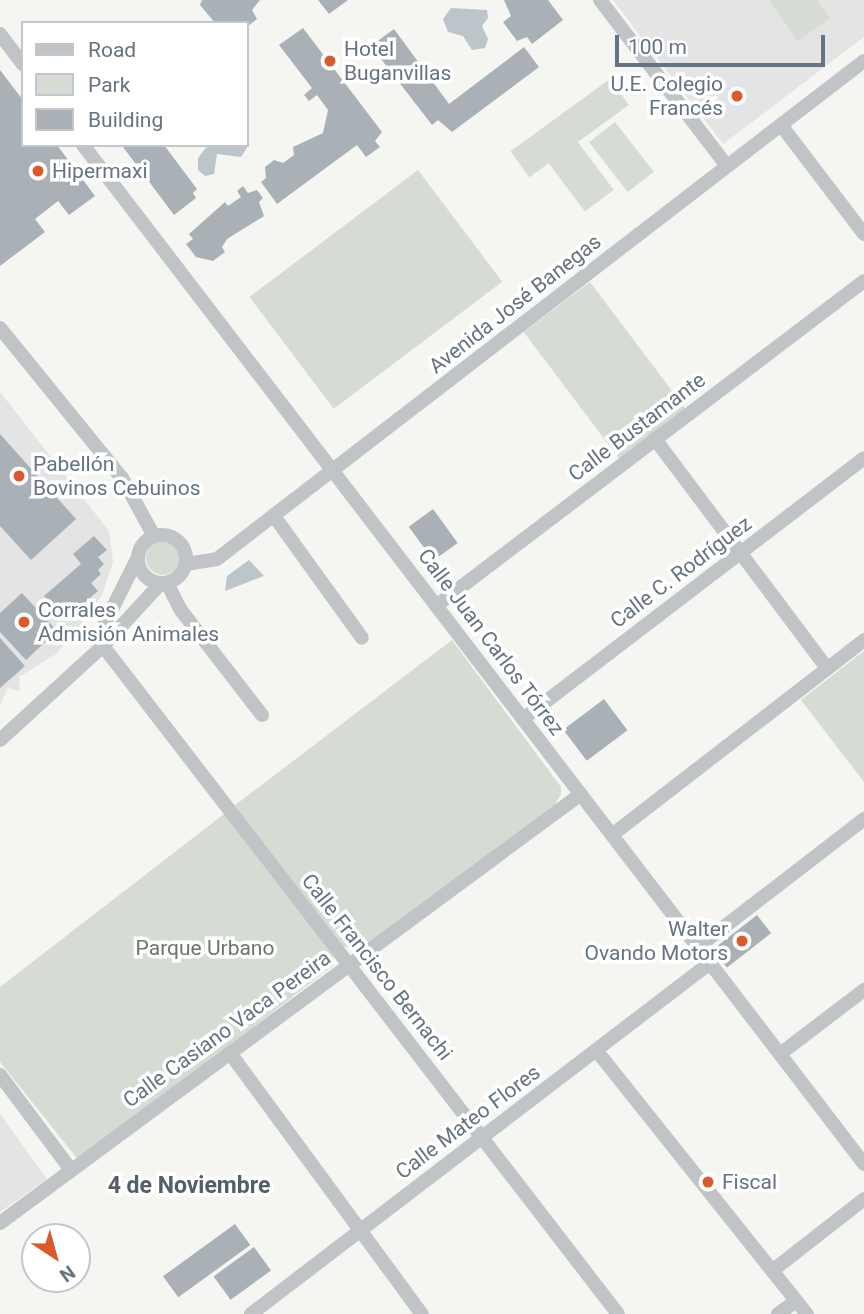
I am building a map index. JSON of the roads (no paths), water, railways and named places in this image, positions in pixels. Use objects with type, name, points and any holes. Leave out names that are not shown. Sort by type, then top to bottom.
[{"type":"street","points":[[600,0],[727,166]]},
{"type":"street","points":[[0,34],[21,62]]},
{"type":"street","name":"Avenida José Banegas","points":[[186,564],[217,559],[864,61]]},
{"type":"street","points":[[781,125],[864,234]]},
{"type":"street","name":"Calle Juan Carlos Tórrez","points":[[85,147],[864,1164]]},
{"type":"street","name":"Calle Bustamante","points":[[436,606],[864,281]]},
{"type":"street","points":[[0,328],[122,478],[154,536]]},
{"type":"street","points":[[655,439],[827,668]]},
{"type":"street","name":"Calle C. Rodríguez","points":[[523,719],[864,458]]},
{"type":"street","points":[[274,516],[362,638]]},
{"type":"street","points":[[0,740],[103,646],[164,583],[177,578],[186,564],[181,542],[165,535],[154,536],[138,556],[105,623],[103,646]]},
{"type":"street","points":[[138,556],[146,577],[164,583],[180,609],[262,715]]},
{"type":"street","points":[[612,835],[864,640]]},
{"type":"street","name":"Calle Francisco Bernachi","points":[[103,646],[618,1314]]},
{"type":"street","name":"Calle Casiano Vaca Pereira","points":[[0,1223],[581,794]]},
{"type":"street","points":[[698,947],[864,819]]},
{"type":"street","name":"Calle Mateo Flores","points":[[251,1314],[710,963]]},
{"type":"street","points":[[780,1054],[864,990]]},
{"type":"street","points":[[596,1051],[807,1314]]},
{"type":"street","points":[[230,1053],[422,1314]]},
{"type":"street","points":[[0,1075],[71,1170]]},
{"type":"street","points":[[772,1271],[864,1199]]},
{"type":"street","points":[[778,1314],[796,1301]]},
{"type":"place","name":"Hotel Buganvillas","points":[[330,61]]},
{"type":"place","name":"U.E. Colegio Francés","points":[[737,96]]},
{"type":"place","name":"Hipermaxi","points":[[38,171]]},
{"type":"place","name":"Pabellón Bovinos Cebuinos","points":[[19,476]]},
{"type":"place","name":"Corrales Admisión Animales","points":[[24,622]]},
{"type":"place","name":"Walter Ovando Motors","points":[[742,941]]},
{"type":"place","name":"Fiscal","points":[[708,1182]]},
{"type":"district","name":"4 de Noviembre","points":[[189,1186]]},
{"type":"park label","name":"Parque Urbano","points":[[205,948]]}]
